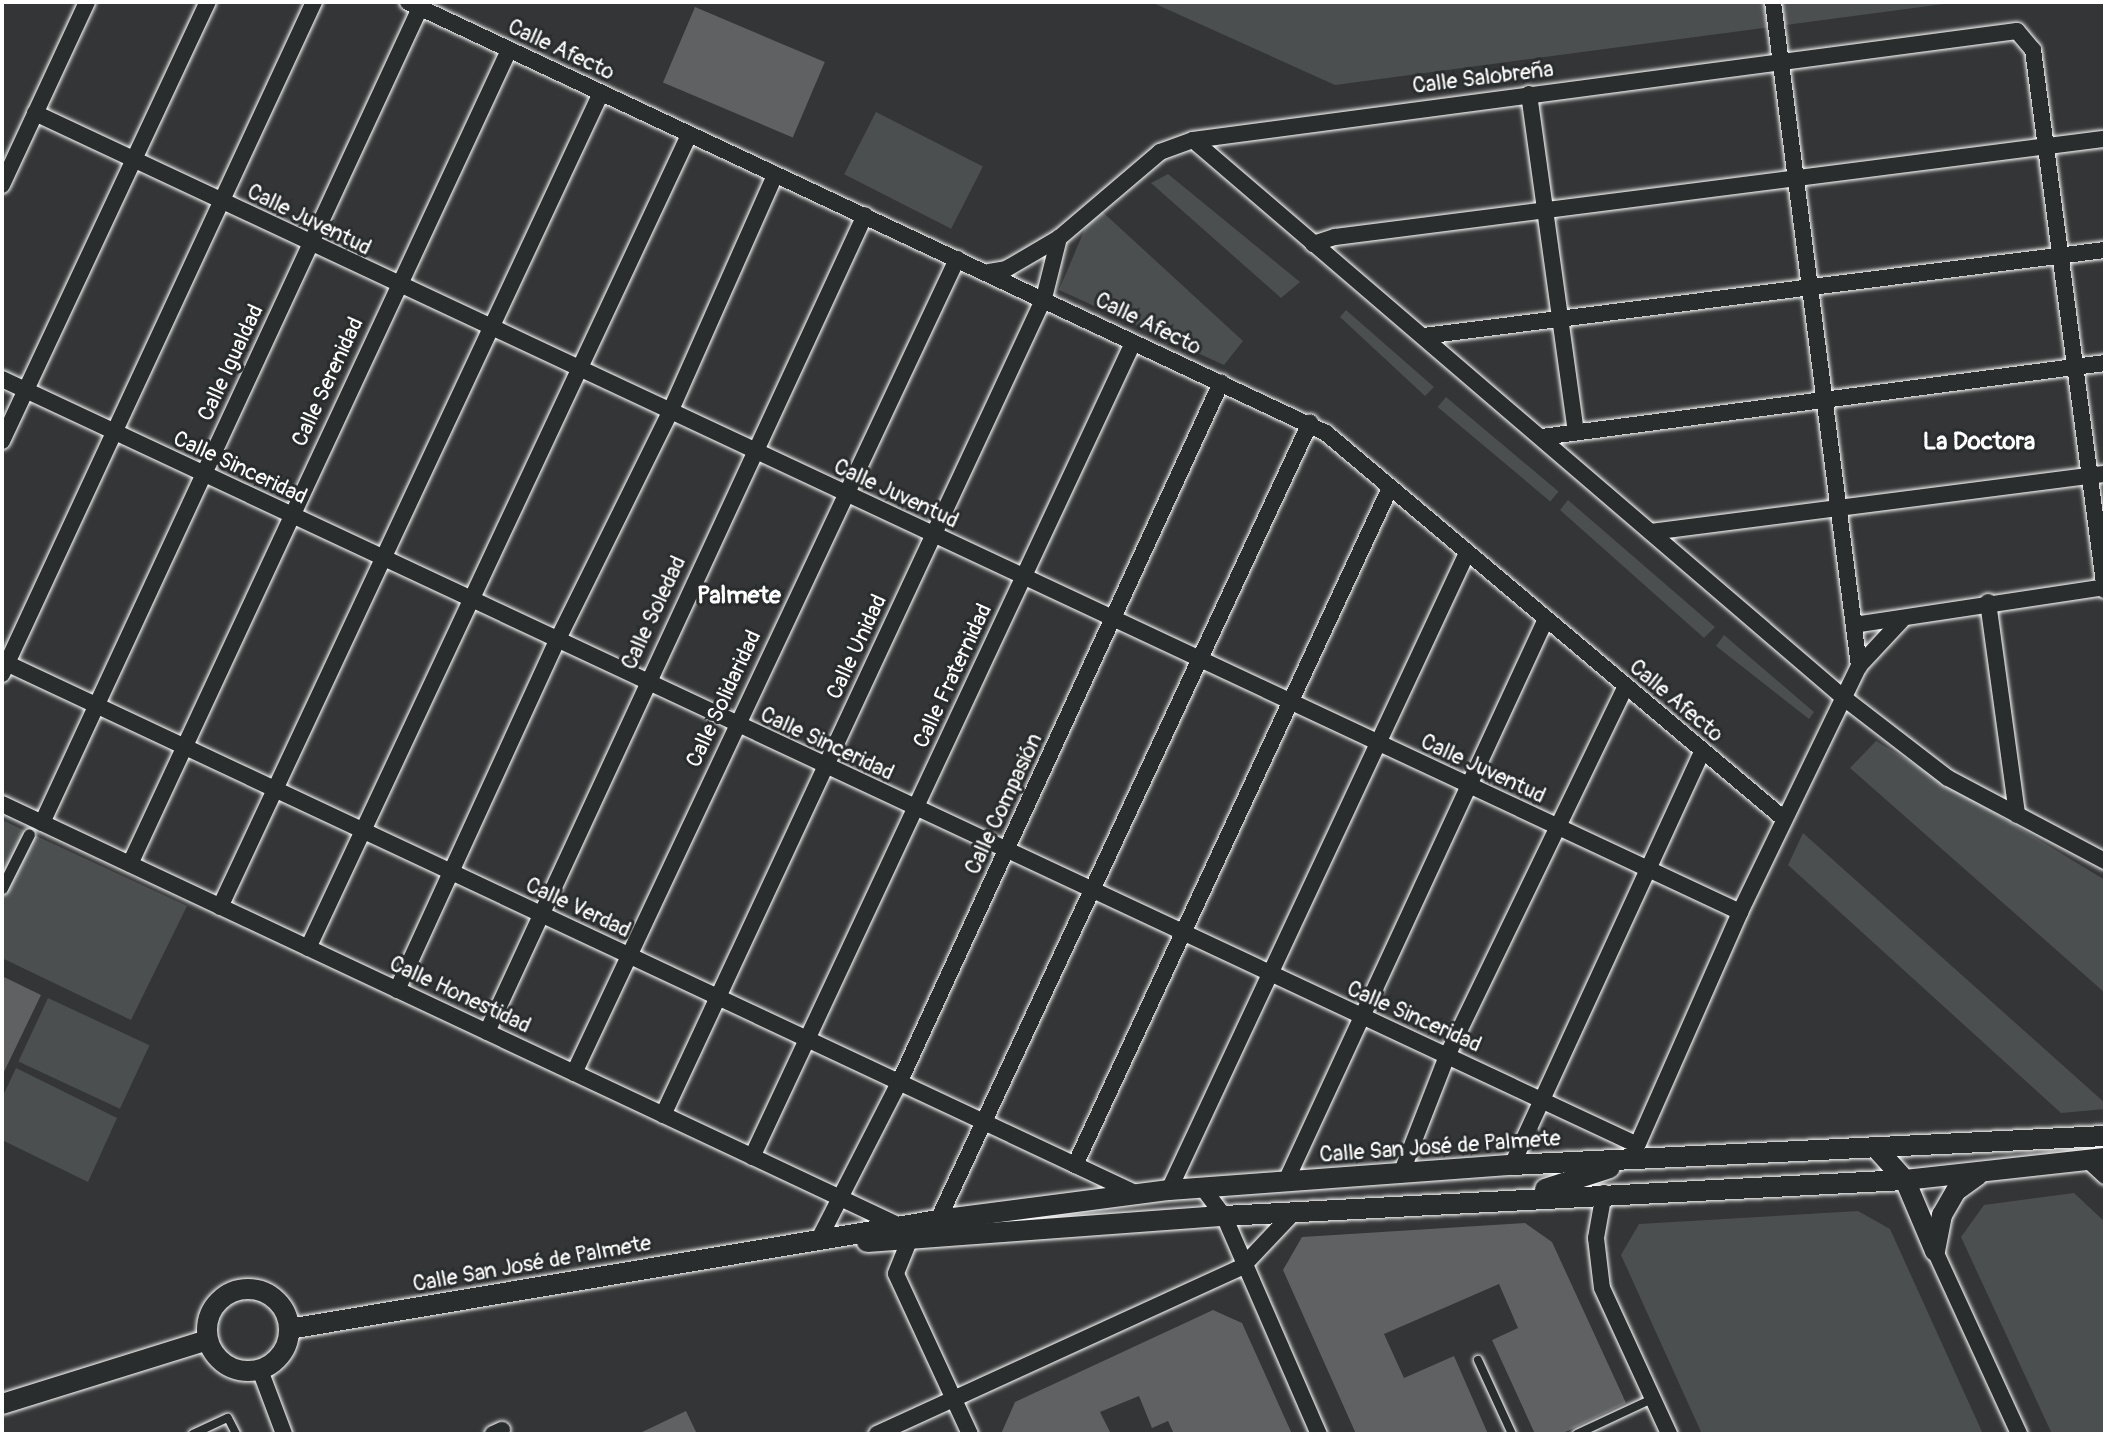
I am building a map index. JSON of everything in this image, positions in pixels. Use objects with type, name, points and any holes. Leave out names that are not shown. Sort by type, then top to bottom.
[{"type":"street","points":[[2,185],[87,2]]},
{"type":"street","points":[[2,441],[208,2]]},
{"type":"street","points":[[4,667],[116,434],[314,2]]},
{"type":"street","points":[[1773,2],[1859,666]]},
{"type":"street","name":"Calle Afecto","points":[[414,5],[1310,423],[1784,819]]},
{"type":"street","name":"Calle Igualdad","points":[[36,828],[97,707],[204,475],[414,5]]},
{"type":"street","name":"Calle Salobreña","points":[[989,272],[1006,269],[1059,238],[1160,152],[1193,140],[2007,31],[2024,34],[2033,50],[2047,147]]},
{"type":"street","name":"Calle Serenidad","points":[[130,864],[509,50]]},
{"type":"street","points":[[220,907],[380,557],[601,93]]},
{"type":"street","points":[[1529,94],[1576,431]]},
{"type":"street","name":"Calle Juventud","points":[[35,113],[309,245],[1376,745],[1740,912]]},
{"type":"street","points":[[308,948],[689,135]]},
{"type":"street","points":[[1313,244],[2103,139]]},
{"type":"street","points":[[1193,140],[1844,698],[1948,778],[2105,861]]},
{"type":"street","points":[[1854,625],[1901,621],[1988,602],[2105,588],[2099,474],[2075,367],[2047,147]]},
{"type":"street","points":[[397,990],[557,641],[670,412],[775,175]]},
{"type":"street","name":"Calle Soledad","points":[[487,1032],[752,452],[865,215]]},
{"type":"street","name":"Calle Unidad","points":[[663,1115],[1044,298],[1059,238]]},
{"type":"street","points":[[1424,336],[2105,250]]},
{"type":"street","name":"Calle Solidaridad","points":[[574,1073],[627,954],[957,259]]},
{"type":"street","name":"Calle Fraternidad","points":[[752,1157],[1133,343]]},
{"type":"street","points":[[1542,437],[2105,363]]},
{"type":"street","name":"Calle Sinceridad","points":[[2,379],[735,726],[1447,1056],[1539,1100],[1634,1152]]},
{"type":"street","name":"Calle Compasión","points":[[819,1239],[899,1083],[1221,383]]},
{"type":"street","points":[[938,1220],[1090,892],[1202,661],[1310,423]]},
{"type":"street","points":[[1651,532],[2099,474]]},
{"type":"street","points":[[1075,1165],[1390,488]]},
{"type":"street","points":[[1169,1190],[1467,553]]},
{"type":"street","points":[[1988,602],[2017,815]]},
{"type":"street","points":[[1286,1181],[1358,1017],[1545,621]]},
{"type":"street","points":[[1669,1434],[1602,1288],[1596,1238],[1604,1193],[1634,1152],[1740,912],[1859,666],[1901,621]]},
{"type":"street","name":"Calle Verdad","points":[[4,667],[97,707],[1137,1194]]},
{"type":"street","points":[[1401,1174],[1447,1056],[1625,687]]},
{"type":"street","points":[[1512,1165],[1645,867],[1702,751]]},
{"type":"street","name":"Calle Honestidad","points":[[2,804],[36,828],[130,864],[839,1198],[904,1234]]},
{"type":"street","points":[[2,888],[36,828]]},
{"type":"street","name":"Calle San José de Palmete","points":[[783,1246],[904,1234],[938,1220],[1202,1187],[1401,1174],[1634,1152],[1876,1148],[2105,1136]]},
{"type":"street","points":[[1876,1148],[1905,1180],[2019,1434]]},
{"type":"street","points":[[1516,1199],[1634,1152]]},
{"type":"street","points":[[2097,1160],[2105,1176]]},
{"type":"street","name":"Calle San José de Palmete","points":[[289,1329],[819,1239],[1604,1193],[1905,1180],[1978,1175],[2097,1160]]},
{"type":"street","points":[[1935,1251],[1942,1215],[1956,1191],[1978,1175]]},
{"type":"street","points":[[1202,1187],[1224,1216],[1242,1267],[1319,1434]]},
{"type":"street","points":[[877,1434],[1242,1267],[1295,1211]]},
{"type":"street","points":[[904,1234],[896,1274],[970,1434]]},
{"type":"street","points":[[243,1288],[257,1289],[280,1303],[289,1329],[281,1354],[260,1370],[233,1369],[221,1362],[207,1340],[206,1326],[218,1301],[243,1288]]},
{"type":"street","points":[[2,1404],[207,1340]]},
{"type":"street","points":[[260,1370],[284,1434]]},
{"type":"lane","points":[[1478,1360],[1512,1434]]},
{"type":"lane","points":[[1577,1434],[1653,1399]]},
{"type":"lane","points":[[193,1434],[228,1418],[236,1434]]},
{"type":"shaded area","points":[[1151,2],[1959,2],[1335,85]]},
{"type":"shaded area","points":[[876,112],[983,166],[951,229],[844,174]]},
{"type":"shaded area","points":[[1168,174],[1300,282],[1281,298],[1151,183]]},
{"type":"shaded area","points":[[1095,205],[1243,341],[1224,365],[1059,290]]},
{"type":"shaded area","points":[[1346,310],[1434,387],[1425,396],[1340,317]]},
{"type":"shaded area","points":[[1446,397],[1559,491],[1550,501],[1438,407]]},
{"type":"shaded area","points":[[1568,500],[1715,627],[1704,638],[1560,510]]},
{"type":"shaded area","points":[[1724,635],[1814,712],[1809,719],[1716,646]]},
{"type":"shaded area","points":[[1876,741],[2105,880],[2105,993],[1850,768]]},
{"type":"shaded area","points":[[2,820],[187,906],[131,1020],[2,958]]},
{"type":"shaded area","points":[[1803,833],[2105,1103],[2105,1109],[2061,1113],[1788,865]]},
{"type":"shaded area","points":[[48,998],[150,1045],[120,1109],[18,1061]]},
{"type":"shaded area","points":[[16,1068],[117,1118],[88,1182],[2,1140],[2,1098]]},
{"type":"shaded area","points":[[2074,1193],[2105,1222],[2105,1434],[2052,1434],[1961,1237],[1984,1205]]},
{"type":"shaded area","points":[[1858,1211],[1890,1229],[1983,1434],[1702,1434],[1621,1255],[1639,1224]]},
{"type":"building","points":[[695,7],[825,62],[793,138],[663,82]]},
{"type":"building","points":[[2,976],[41,995],[2,1076]]},
{"type":"building","points":[[1525,1223],[1552,1242],[1626,1403],[1561,1434],[1535,1434],[1492,1340],[1518,1328],[1499,1284],[1384,1334],[1404,1378],[1454,1356],[1488,1434],[1356,1434],[1283,1270],[1302,1237]]},
{"type":"building","points":[[1213,1310],[1242,1323],[1292,1434],[1174,1434],[1168,1421],[1152,1428],[1139,1396],[1100,1412],[1111,1434],[1001,1434],[1015,1402]]},
{"type":"building","points":[[686,1411],[697,1434],[638,1434]]},
{"type":"district","name":"La Doctora","points":[[1979,442]]},
{"type":"district","name":"Palmete","points":[[739,596]]}]
